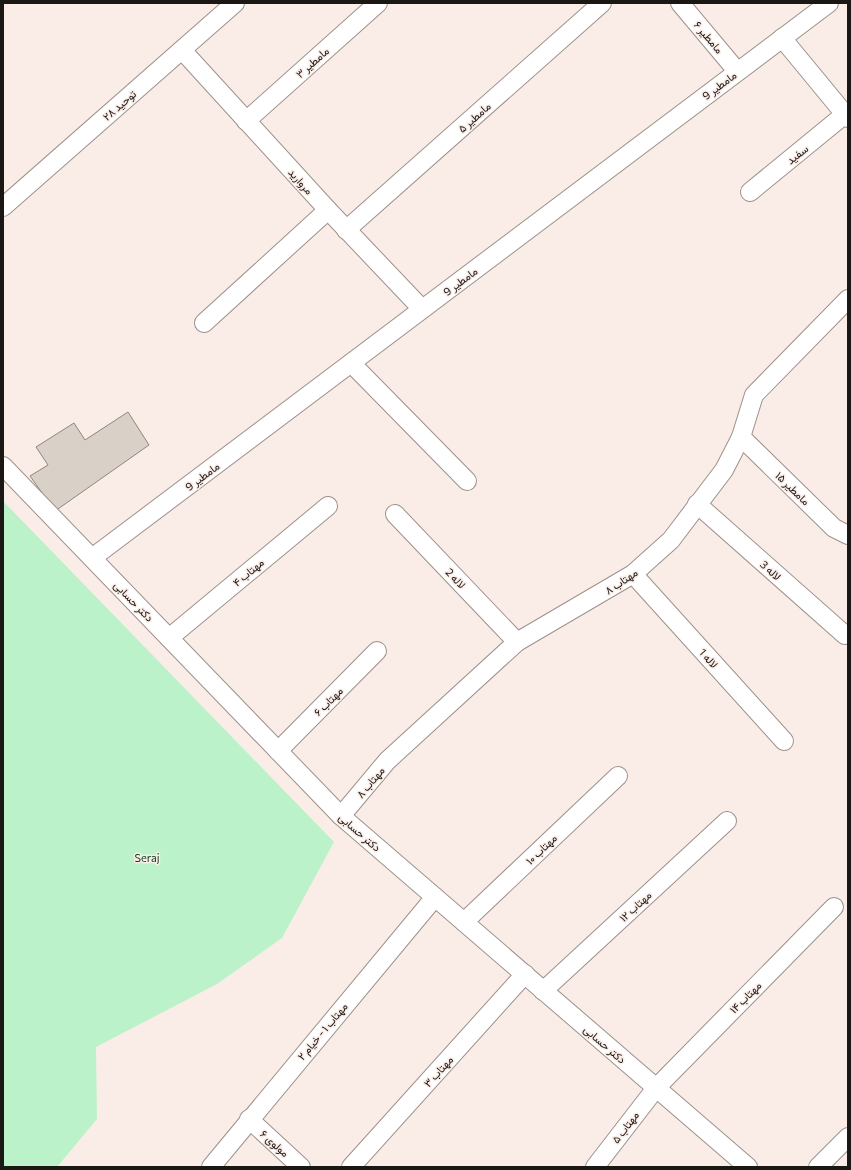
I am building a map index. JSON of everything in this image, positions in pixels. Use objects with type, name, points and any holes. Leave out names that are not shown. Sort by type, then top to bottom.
[{"type":"street","name":"توحید ۲۸","points":[[3,207],[182,50],[216,9],[234,3]]},
{"type":"street","name":"مامطیر ۳","points":[[246,121],[378,3]]},
{"type":"street","name":"مامطیر ۵","points":[[346,230],[602,3]]},
{"type":"street","name":"مامطیر ۶","points":[[680,3],[737,71]]},
{"type":"street","name":"مامطیر 9","points":[[92,558],[829,3]]},
{"type":"street","points":[[782,38],[846,117]]},
{"type":"street","name":"مروارید","points":[[182,50],[346,230],[422,309]]},
{"type":"street","name":"سفید","points":[[750,192],[846,117]]},
{"type":"street","points":[[204,323],[328,210]]},
{"type":"street","name":"مهتاب ۸","points":[[341,816],[387,761],[517,642],[633,574],[671,540],[724,470],[741,437],[754,395],[848,299]]},
{"type":"street","points":[[351,363],[467,480]]},
{"type":"street","name":"مامطیر ۱۵","points":[[741,437],[834,528],[848,535]]},
{"type":"street","name":"دکتر حسابی","points":[[3,466],[341,816],[748,1167]]},
{"type":"street","name":"لاله 3","points":[[698,504],[845,635]]},
{"type":"street","name":"مهتاب ۴","points":[[169,638],[328,506]]},
{"type":"street","name":"لاله 2","points":[[395,514],[517,642]]},
{"type":"street","name":"لاله 1","points":[[633,574],[784,741]]},
{"type":"street","name":"مهتاب ۶","points":[[278,751],[377,651]]},
{"type":"street","name":"مهتاب ۱۰","points":[[464,922],[618,776]]},
{"type":"street","name":"مهتاب ۱۲","points":[[543,991],[727,821]]},
{"type":"street","name":"مهتاب ۱ - خیام ۲","points":[[211,1167],[249,1119],[435,897]]},
{"type":"street","name":"مهتاب ۱۴","points":[[656,1088],[834,907]]},
{"type":"street","name":"مهتاب ۳","points":[[350,1167],[524,974]]},
{"type":"street","name":"مهتاب ۵","points":[[595,1167],[656,1088]]},
{"type":"street","name":"مولوی ۶","points":[[249,1119],[301,1167]]},
{"type":"street","points":[[818,1167],[848,1137]]},
{"type":"green space","name":"Seraj","points":[[3,501],[334,842],[282,938],[217,984],[96,1047],[97,1119],[57,1167],[3,1167]]},
{"type":"building","points":[[128,412],[149,445],[55,511],[30,476],[48,465],[36,447],[74,423],[85,440]]}]
